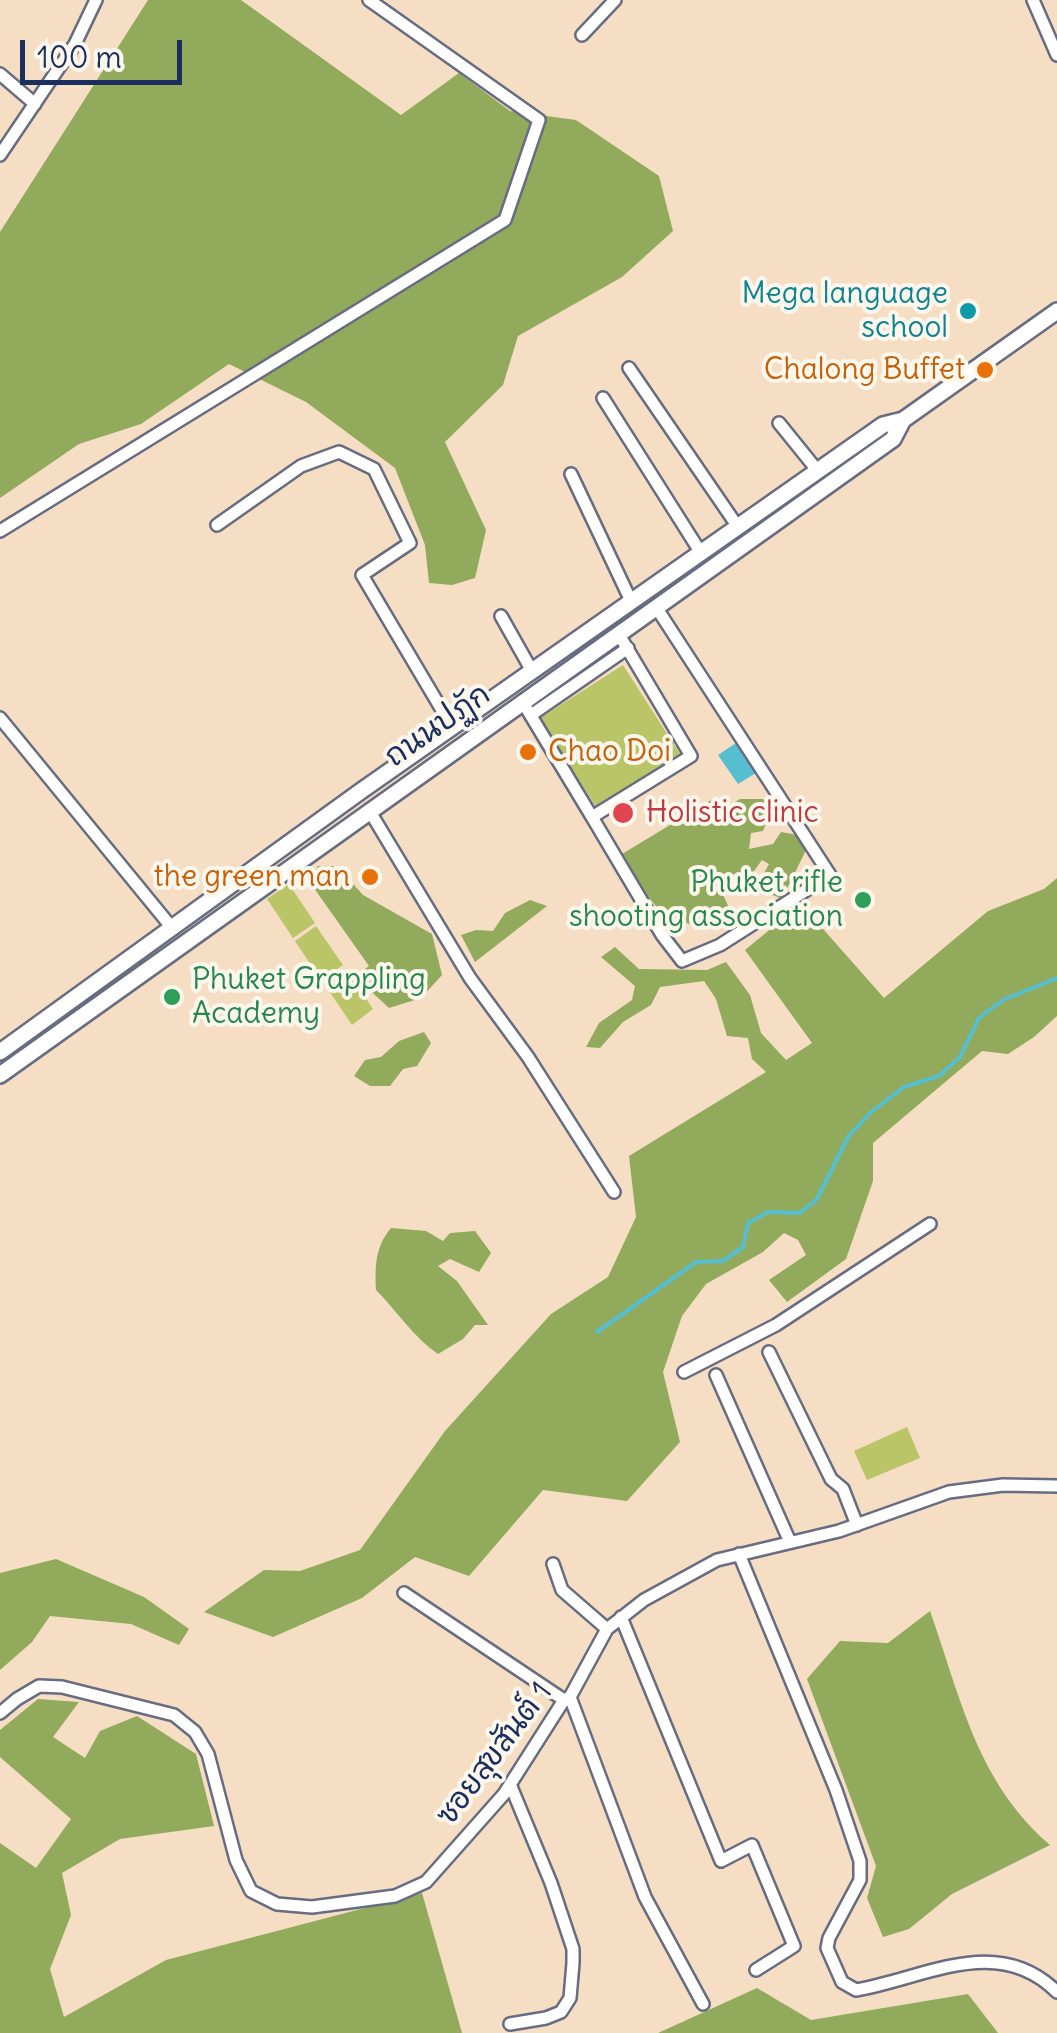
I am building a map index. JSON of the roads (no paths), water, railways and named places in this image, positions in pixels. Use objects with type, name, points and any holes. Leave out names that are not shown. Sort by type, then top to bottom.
[{"type":"main road","name":"ถนนปฏัก","points":[[0,1052],[631,600],[883,425],[903,420],[1057,310]]},
{"type":"main road","name":"ถนนปฏัก","points":[[0,1074],[368,810],[526,708],[618,633],[893,439],[903,420]]},
{"type":"main road","points":[[145,949],[156,962]]},
{"type":"street","points":[[0,154],[75,44],[96,0]]},
{"type":"street","points":[[0,531],[505,220],[539,120],[369,0]]},
{"type":"street","points":[[582,35],[616,0]]},
{"type":"street","points":[[1033,0],[1057,55]]},
{"type":"street","points":[[1045,31],[1057,23]]},
{"type":"street","points":[[0,74],[35,104]]},
{"type":"street","points":[[629,368],[738,527]]},
{"type":"street","points":[[603,398],[702,553]]},
{"type":"street","points":[[779,424],[817,470]]},
{"type":"street","points":[[217,525],[301,466],[339,452],[374,469],[410,543],[362,576],[452,728]]},
{"type":"street","points":[[572,474],[631,600]]},
{"type":"street","points":[[628,648],[526,708],[662,936],[682,961],[720,945],[830,874],[656,607]]},
{"type":"street","points":[[501,616],[532,671]]},
{"type":"street","points":[[592,817],[691,756],[618,633]]},
{"type":"street","points":[[0,718],[174,929]]},
{"type":"street","points":[[368,810],[470,978],[528,1057],[614,1192]]},
{"type":"street","points":[[684,1372],[776,1324],[930,1224]]},
{"type":"street","points":[[770,1352],[831,1480],[843,1489],[857,1525]]},
{"type":"street","points":[[716,1375],[790,1542]]},
{"type":"street","name":"ซอยสุขสันต์ 1","points":[[0,1713],[39,1686],[50,1686],[174,1715],[194,1732],[208,1754],[236,1860],[251,1891],[277,1904],[329,1906],[395,1896],[418,1888],[510,1784],[608,1630],[644,1600],[717,1560],[857,1525],[949,1492],[1004,1484],[1057,1486]]},
{"type":"street","points":[[739,1554],[836,1790],[860,1860],[860,1880],[827,1944],[830,1960],[842,1982],[856,1990],[984,1960],[1028,1972],[1057,1992]]},
{"type":"street","points":[[552,1564],[562,1590],[608,1630]]},
{"type":"street","points":[[404,1593],[567,1699],[646,1897],[702,2004]]},
{"type":"street","points":[[622,1618],[721,1860],[752,1845],[794,1946],[756,1970]]},
{"type":"street","points":[[510,1784],[551,1884],[574,1964],[570,1998],[561,2012],[510,2024]]},
{"type":"water","points":[[736,743],[756,773],[738,784],[718,755]]},
{"type":"waterway","points":[[597,1332],[696,1262],[723,1261],[743,1247],[748,1223],[768,1212],[800,1213],[817,1199],[848,1137],[871,1112],[904,1087],[939,1076],[960,1057],[979,1018],[1003,1000],[1057,978]]},
{"type":"place","name":"Mega language school","points":[[968,311]]},
{"type":"place","name":"Chalong Buffet","points":[[985,370]]},
{"type":"place","name":"Chao Doi","points":[[528,752]]},
{"type":"place","name":"Holistic clinic","points":[[623,813]]},
{"type":"place","name":"the green man","points":[[370,877]]},
{"type":"place","name":"Phuket rifle shooting association","points":[[863,900]]},
{"type":"place","name":"Phuket Grappling Academy","points":[[172,997]]}]
